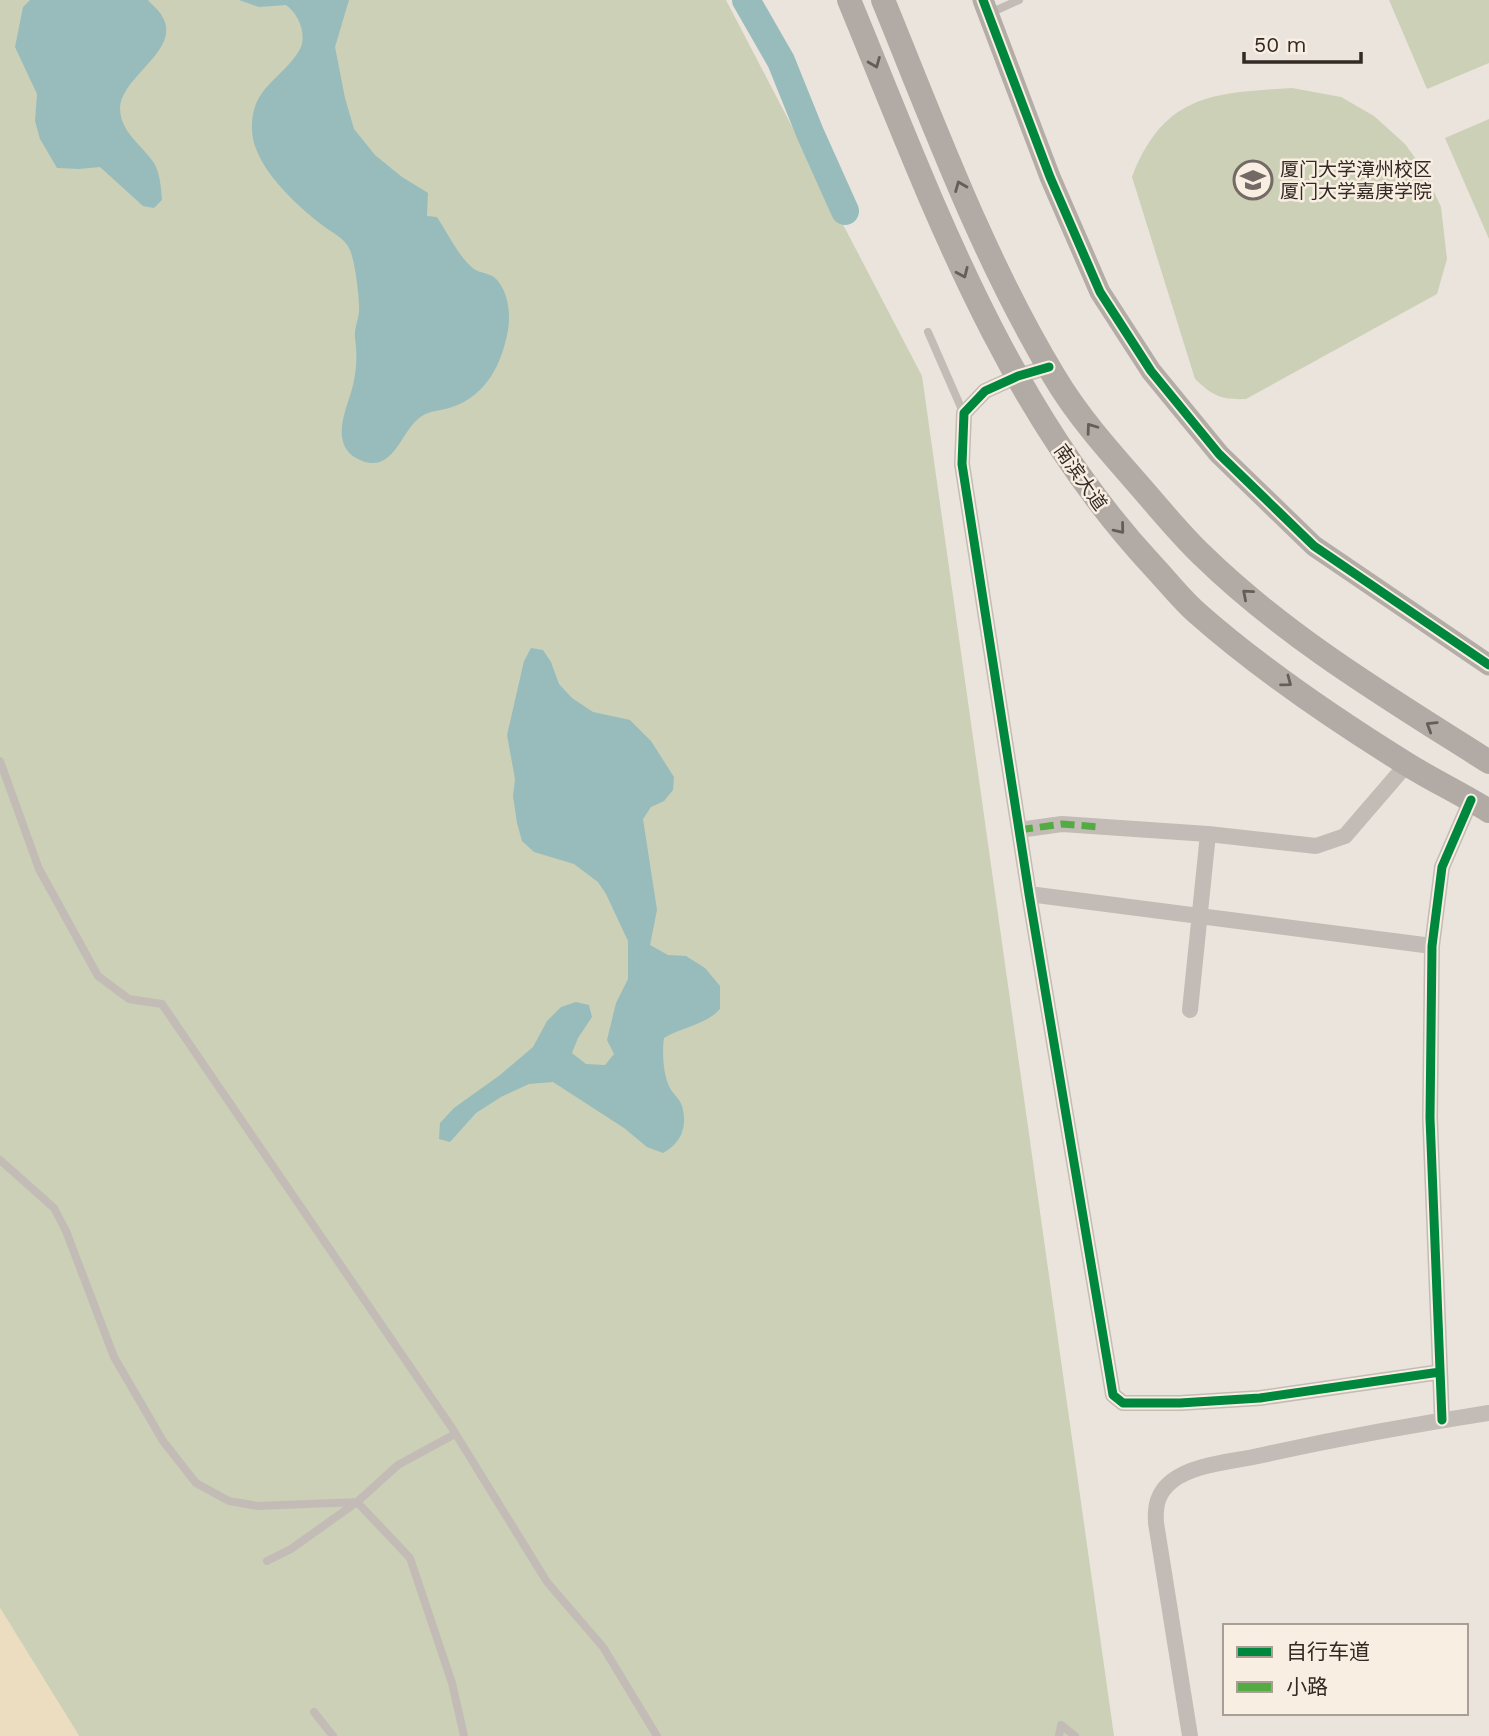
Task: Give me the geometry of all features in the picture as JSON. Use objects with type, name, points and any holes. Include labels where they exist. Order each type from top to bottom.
[{"type":"main road","name":"南滨大道","points":[[849,0],[979,308],[1067,460],[1121,531],[1196,612],[1303,694],[1406,764],[1480,805]]},
{"type":"main road","name":"南滨大道","points":[[883,0],[1007,294],[1049,367],[1104,446],[1202,555],[1270,614],[1350,675],[1489,762]]},
{"type":"street","points":[[985,7],[1050,177],[1100,292],[1151,371],[1219,454],[1314,546],[1489,665]]},
{"type":"street","points":[[1049,367],[1018,376],[985,391],[964,413],[962,464],[1019,830],[1113,1395],[1123,1402],[1180,1403],[1260,1398],[1440,1372]]},
{"type":"street","points":[[1019,830],[1062,824],[1208,834],[1316,846],[1346,836],[1406,764]]},
{"type":"street","points":[[1442,1420],[1430,1118],[1432,946],[1442,867],[1480,805]]},
{"type":"street","points":[[1190,1010],[1208,834]]},
{"type":"street","points":[[1030,894],[1432,946]]},
{"type":"street","points":[[1190,1736],[1156,1524],[1155,1507],[1161,1490],[1174,1479],[1202,1468],[1363,1433],[1489,1413]]},
{"type":"lane","points":[[985,7],[1019,0]]},
{"type":"lane","points":[[928,332],[964,413]]},
{"type":"lane","points":[[0,761],[39,869],[98,976],[130,999],[162,1004],[455,1434],[547,1582],[603,1647],[657,1736]]},
{"type":"lane","points":[[0,1160],[54,1208],[66,1231],[114,1357],[163,1441],[196,1483],[229,1501],[258,1506],[357,1502],[410,1558],[453,1683],[464,1736]]},
{"type":"lane","points":[[267,1561],[291,1549],[357,1502],[398,1465],[455,1434]]},
{"type":"lane","points":[[314,1712],[333,1736]]},
{"type":"lane","points":[[1059,1736],[1062,1725],[1075,1736]]},
{"type":"green space","points":[[0,0],[726,0],[922,376],[1114,1736],[79,1736],[0,1608]]},
{"type":"green space","points":[[1389,0],[1489,0],[1489,63],[1427,89]]},
{"type":"green space","points":[[1292,88],[1341,97],[1374,116],[1405,144],[1424,170],[1441,207],[1447,259],[1437,294],[1246,399],[1224,398],[1212,393],[1195,379],[1132,177],[1159,129],[1194,103],[1238,92]]},
{"type":"green space","points":[[1489,119],[1489,239],[1445,138]]},
{"type":"sand","points":[[0,1608],[79,1736],[0,1736]]},
{"type":"water","points":[[30,0],[148,0],[161,14],[166,28],[164,40],[158,52],[130,85],[120,109],[128,132],[158,171],[162,200],[154,208],[143,206],[100,167],[57,168],[40,139],[35,121],[37,94],[15,47],[23,7]]},
{"type":"water","points":[[239,0],[349,0],[335,47],[354,129],[375,155],[402,177],[428,193],[427,216],[437,217],[454,245],[474,269],[494,277],[503,288],[509,316],[508,330],[502,355],[483,387],[464,402],[422,416],[391,454],[375,463],[353,456],[342,439],[343,422],[356,370],[355,335],[359,312],[357,281],[350,250],[341,238],[312,217],[278,184],[254,144],[252,130],[256,104],[261,94],[299,51],[303,39],[301,26],[286,5],[259,7]]},
{"type":"water","points":[[531,648],[543,650],[551,662],[559,684],[572,698],[593,712],[630,720],[651,741],[674,777],[673,790],[664,801],[651,807],[643,819],[657,910],[650,945],[668,955],[686,956],[705,968],[720,986],[720,1009],[708,1019],[664,1038],[666,1077],[681,1103],[684,1121],[679,1139],[663,1153],[647,1147],[624,1128],[553,1082],[529,1084],[501,1097],[476,1113],[450,1142],[439,1139],[440,1123],[454,1108],[533,1047],[547,1021],[561,1007],[576,1002],[589,1005],[592,1017],[572,1053],[586,1064],[605,1065],[614,1054],[607,1040],[616,1003],[628,979],[628,941],[598,882],[574,864],[534,852],[522,841],[517,823],[513,796],[515,779],[507,735],[524,661]]},
{"type":"waterway","points":[[746,0],[781,61],[845,211]]},
{"type":"marked path","points":[[1019,830],[1062,824],[1100,827]]},
{"type":"cycle path","points":[[983,0],[1050,177],[1100,292],[1151,371],[1219,454],[1314,546],[1489,665]]},
{"type":"cycle path","points":[[1049,367],[1018,376],[985,391],[964,413],[962,464],[1029,894],[1113,1395],[1123,1403],[1260,1398],[1440,1372]]},
{"type":"cycle path","points":[[1442,1420],[1430,1118],[1432,946],[1442,867],[1471,800]]},
{"type":"place","name":"厦门大学漳州校区 厦门大学嘉庚学院","points":[[1253,180]]}]
